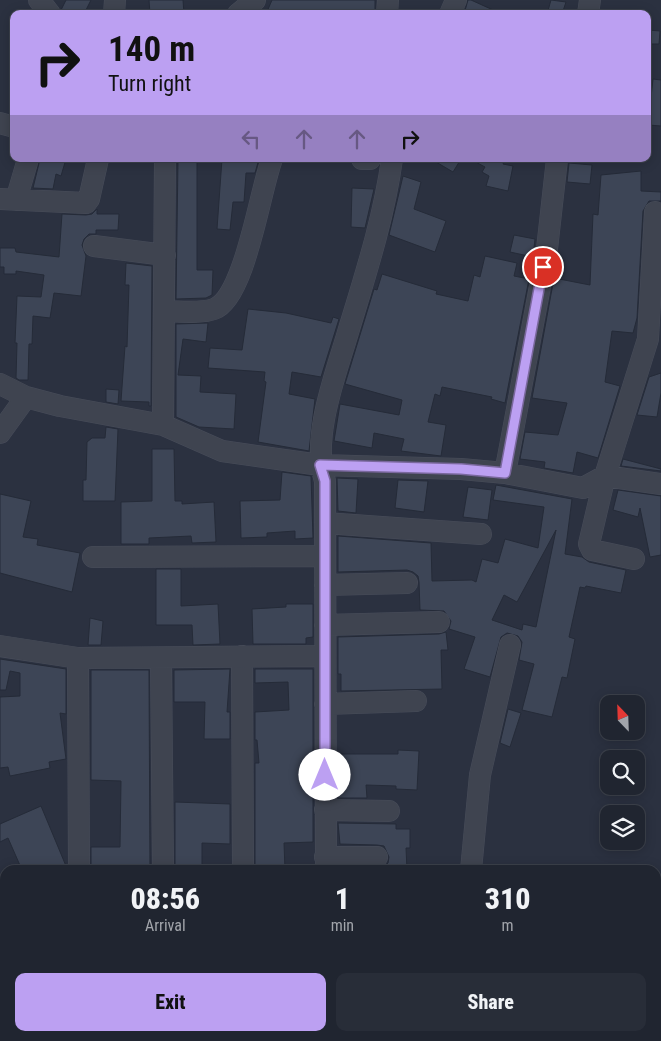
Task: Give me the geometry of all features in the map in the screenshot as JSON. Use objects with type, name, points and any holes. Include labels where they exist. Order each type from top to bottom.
[{"type":"street","points":[[39,0],[47,10]]},
{"type":"street","points":[[243,10],[255,0]]},
{"type":"street","points":[[26,162],[8,199],[86,203],[97,162]]},
{"type":"street","points":[[163,425],[165,162]]},
{"type":"street","points":[[164,311],[214,309],[225,299],[239,279],[271,162]]},
{"type":"street","points":[[377,857],[325,864],[325,481],[320,465],[327,404],[378,231],[391,162]]},
{"type":"street","points":[[505,473],[546,248],[557,162]]},
{"type":"street","points":[[634,559],[590,548],[605,476],[648,339],[656,289],[651,260],[656,212]]},
{"type":"street","points":[[94,246],[165,255]]},
{"type":"street","points":[[0,384],[26,397],[60,406],[163,425],[222,451],[320,465],[461,469],[505,473],[583,488],[605,476],[661,484]]},
{"type":"street","points":[[0,433],[26,397]]},
{"type":"street","points":[[325,523],[481,534]]},
{"type":"street","points":[[93,558],[325,556]]},
{"type":"street","points":[[325,585],[407,584]]},
{"type":"street","points":[[325,624],[439,622]]},
{"type":"street","points":[[471,865],[480,775],[510,645]]},
{"type":"street","points":[[0,646],[78,658],[325,656]]},
{"type":"street","points":[[242,656],[243,865]]},
{"type":"street","points":[[78,658],[79,865]]},
{"type":"street","points":[[160,658],[163,865]]},
{"type":"street","points":[[325,704],[416,701]]},
{"type":"street","points":[[325,810],[389,811]]},
{"type":"building","points":[[66,0],[91,0],[86,10],[61,10]]},
{"type":"building","points":[[149,0],[183,0],[184,10],[150,10]]},
{"type":"building","points":[[272,0],[375,0],[375,10],[268,10]]},
{"type":"building","points":[[468,0],[471,0],[493,10],[465,10]]},
{"type":"building","points":[[551,0],[566,2],[563,10],[548,10]]},
{"type":"building","points":[[651,30],[660,31],[659,44],[651,44]]},
{"type":"building","points":[[653,79],[661,80],[661,126],[651,125]]},
{"type":"building","points":[[39,162],[65,162],[61,176],[56,174],[53,189],[33,188]]},
{"type":"building","points":[[178,162],[197,162],[197,270],[213,270],[212,295],[206,298],[176,299]]},
{"type":"building","points":[[222,162],[258,162],[255,173],[246,173],[244,202],[233,202],[230,230],[217,229]]},
{"type":"building","points":[[436,162],[459,162],[453,172]]},
{"type":"building","points":[[476,162],[504,162],[503,164],[513,166],[508,191],[486,186],[489,176],[482,172],[485,167]]},
{"type":"building","points":[[569,163],[592,165],[590,184],[567,182]]},
{"type":"building","points":[[641,171],[641,191],[661,192],[661,201],[649,201],[643,211],[637,318],[633,333],[612,331],[605,382],[620,386],[598,458],[577,452],[573,473],[544,468],[545,462],[520,459],[525,432],[558,435],[567,403],[532,398],[554,278],[590,285],[593,214],[598,215],[601,175]]},
{"type":"building","points":[[403,176],[421,182],[414,209],[446,221],[435,252],[389,235]]},
{"type":"building","points":[[352,188],[374,189],[365,228],[351,227]]},
{"type":"building","points":[[97,209],[97,214],[119,214],[118,230],[96,230],[96,234],[89,234],[84,239],[82,245],[86,256],[81,296],[54,293],[50,318],[33,316],[32,344],[29,344],[28,380],[19,380],[16,378],[17,343],[15,343],[17,296],[41,297],[44,275],[16,271],[16,274],[4,274],[4,267],[0,267],[0,248],[15,248],[16,252],[59,257],[62,214],[86,215],[92,214]]},
{"type":"building","points":[[514,235],[535,239],[533,257],[510,252]]},
{"type":"building","points":[[485,256],[517,263],[514,276],[529,279],[505,403],[491,399],[492,397],[442,387],[440,396],[435,394],[428,422],[446,425],[441,456],[401,451],[404,439],[374,433],[372,448],[334,441],[340,404],[399,415],[402,400],[345,384],[374,289],[377,290],[382,274],[437,291],[436,294],[468,301],[474,275],[480,277]]},
{"type":"building","points":[[126,263],[152,266],[151,406],[149,406],[149,402],[121,401],[125,346],[127,347],[129,285],[125,285]]},
{"type":"building","points":[[248,309],[286,313],[331,323],[333,317],[339,319],[321,377],[292,372],[289,394],[315,399],[309,451],[258,442],[266,382],[264,381],[265,372],[208,368],[210,348],[242,350]]},
{"type":"building","points":[[208,323],[206,342],[183,339],[178,375],[201,376],[200,392],[236,394],[234,429],[199,427],[176,417],[176,324]]},
{"type":"building","points":[[661,373],[661,393],[657,417],[637,415],[649,377]]},
{"type":"building","points":[[106,389],[119,390],[118,404],[106,402]]},
{"type":"building","points":[[106,427],[118,429],[115,501],[83,501],[83,480],[86,480],[87,442],[92,438],[105,438]]},
{"type":"building","points":[[152,449],[174,449],[175,501],[182,501],[182,504],[214,502],[216,542],[192,543],[191,536],[149,538],[149,544],[121,544],[121,502],[152,501]]},
{"type":"building","points":[[623,459],[661,469],[661,471],[621,466]]},
{"type":"building","points":[[282,472],[311,476],[313,538],[295,539],[295,531],[267,533],[267,537],[241,538],[240,501],[280,500]]},
{"type":"building","points":[[337,478],[358,479],[356,513],[338,511]]},
{"type":"building","points":[[398,480],[428,481],[424,512],[395,508]]},
{"type":"building","points":[[496,485],[572,499],[565,554],[582,557],[589,562],[626,570],[621,593],[586,586],[585,588],[580,587],[569,637],[575,639],[567,678],[562,677],[552,717],[522,710],[534,664],[519,660],[522,642],[518,636],[507,633],[501,637],[490,677],[464,669],[475,637],[449,629],[451,621],[444,611],[420,610],[418,576],[413,572],[407,570],[338,572],[338,536],[431,543],[432,581],[472,580],[476,582],[482,559],[498,563],[505,539],[538,548],[544,507],[493,500]],"holes":[[[556,530],[536,627],[523,624],[522,630],[492,620],[504,595],[517,602]]]},
{"type":"building","points":[[468,487],[492,490],[488,520],[463,517]]},
{"type":"building","points":[[618,490],[661,496],[661,555],[650,557],[640,508],[638,517],[613,510]]},
{"type":"building","points":[[0,494],[31,501],[23,537],[38,539],[37,545],[80,553],[72,592],[0,573]]},
{"type":"building","points":[[156,569],[181,569],[181,606],[218,604],[220,644],[193,645],[192,625],[156,625]]},
{"type":"building","points":[[286,604],[313,604],[313,637],[306,638],[306,644],[253,644],[252,609],[286,607]]},
{"type":"building","points":[[90,618],[103,621],[101,645],[88,645]]},
{"type":"building","points":[[446,632],[448,650],[441,650],[442,689],[341,691],[341,674],[338,674],[338,637],[439,634]]},
{"type":"building","points":[[0,659],[66,669],[66,714],[60,713],[66,759],[49,762],[50,768],[10,776],[8,767],[0,768],[0,697],[20,696],[20,673],[10,671],[6,690],[0,690]]},
{"type":"building","points":[[230,669],[227,712],[230,712],[230,739],[204,739],[205,702],[174,702],[174,670]]},
{"type":"building","points":[[255,669],[313,669],[313,842],[284,843],[285,865],[255,865],[255,763],[259,763],[257,740],[255,740],[255,712],[289,710],[288,682],[255,683]]},
{"type":"building","points":[[91,670],[149,670],[150,865],[91,865],[91,847],[120,847],[121,781],[91,780]]},
{"type":"building","points":[[508,709],[521,713],[510,747],[500,743]]},
{"type":"building","points":[[398,750],[419,751],[417,790],[396,789],[396,786],[366,785],[367,798],[338,798],[338,768],[341,768],[341,754],[398,754]]},
{"type":"building","points":[[175,802],[230,804],[230,844],[202,843],[202,865],[175,865]]},
{"type":"building","points":[[41,806],[66,865],[20,865],[8,838],[0,842],[0,824]]},
{"type":"building","points":[[338,823],[396,824],[396,829],[410,829],[410,848],[406,848],[407,865],[386,865],[389,857],[384,846],[340,844]]},
{"type":"route","points":[[325,775],[325,481],[320,465],[461,469],[505,473],[543,267]]}]
